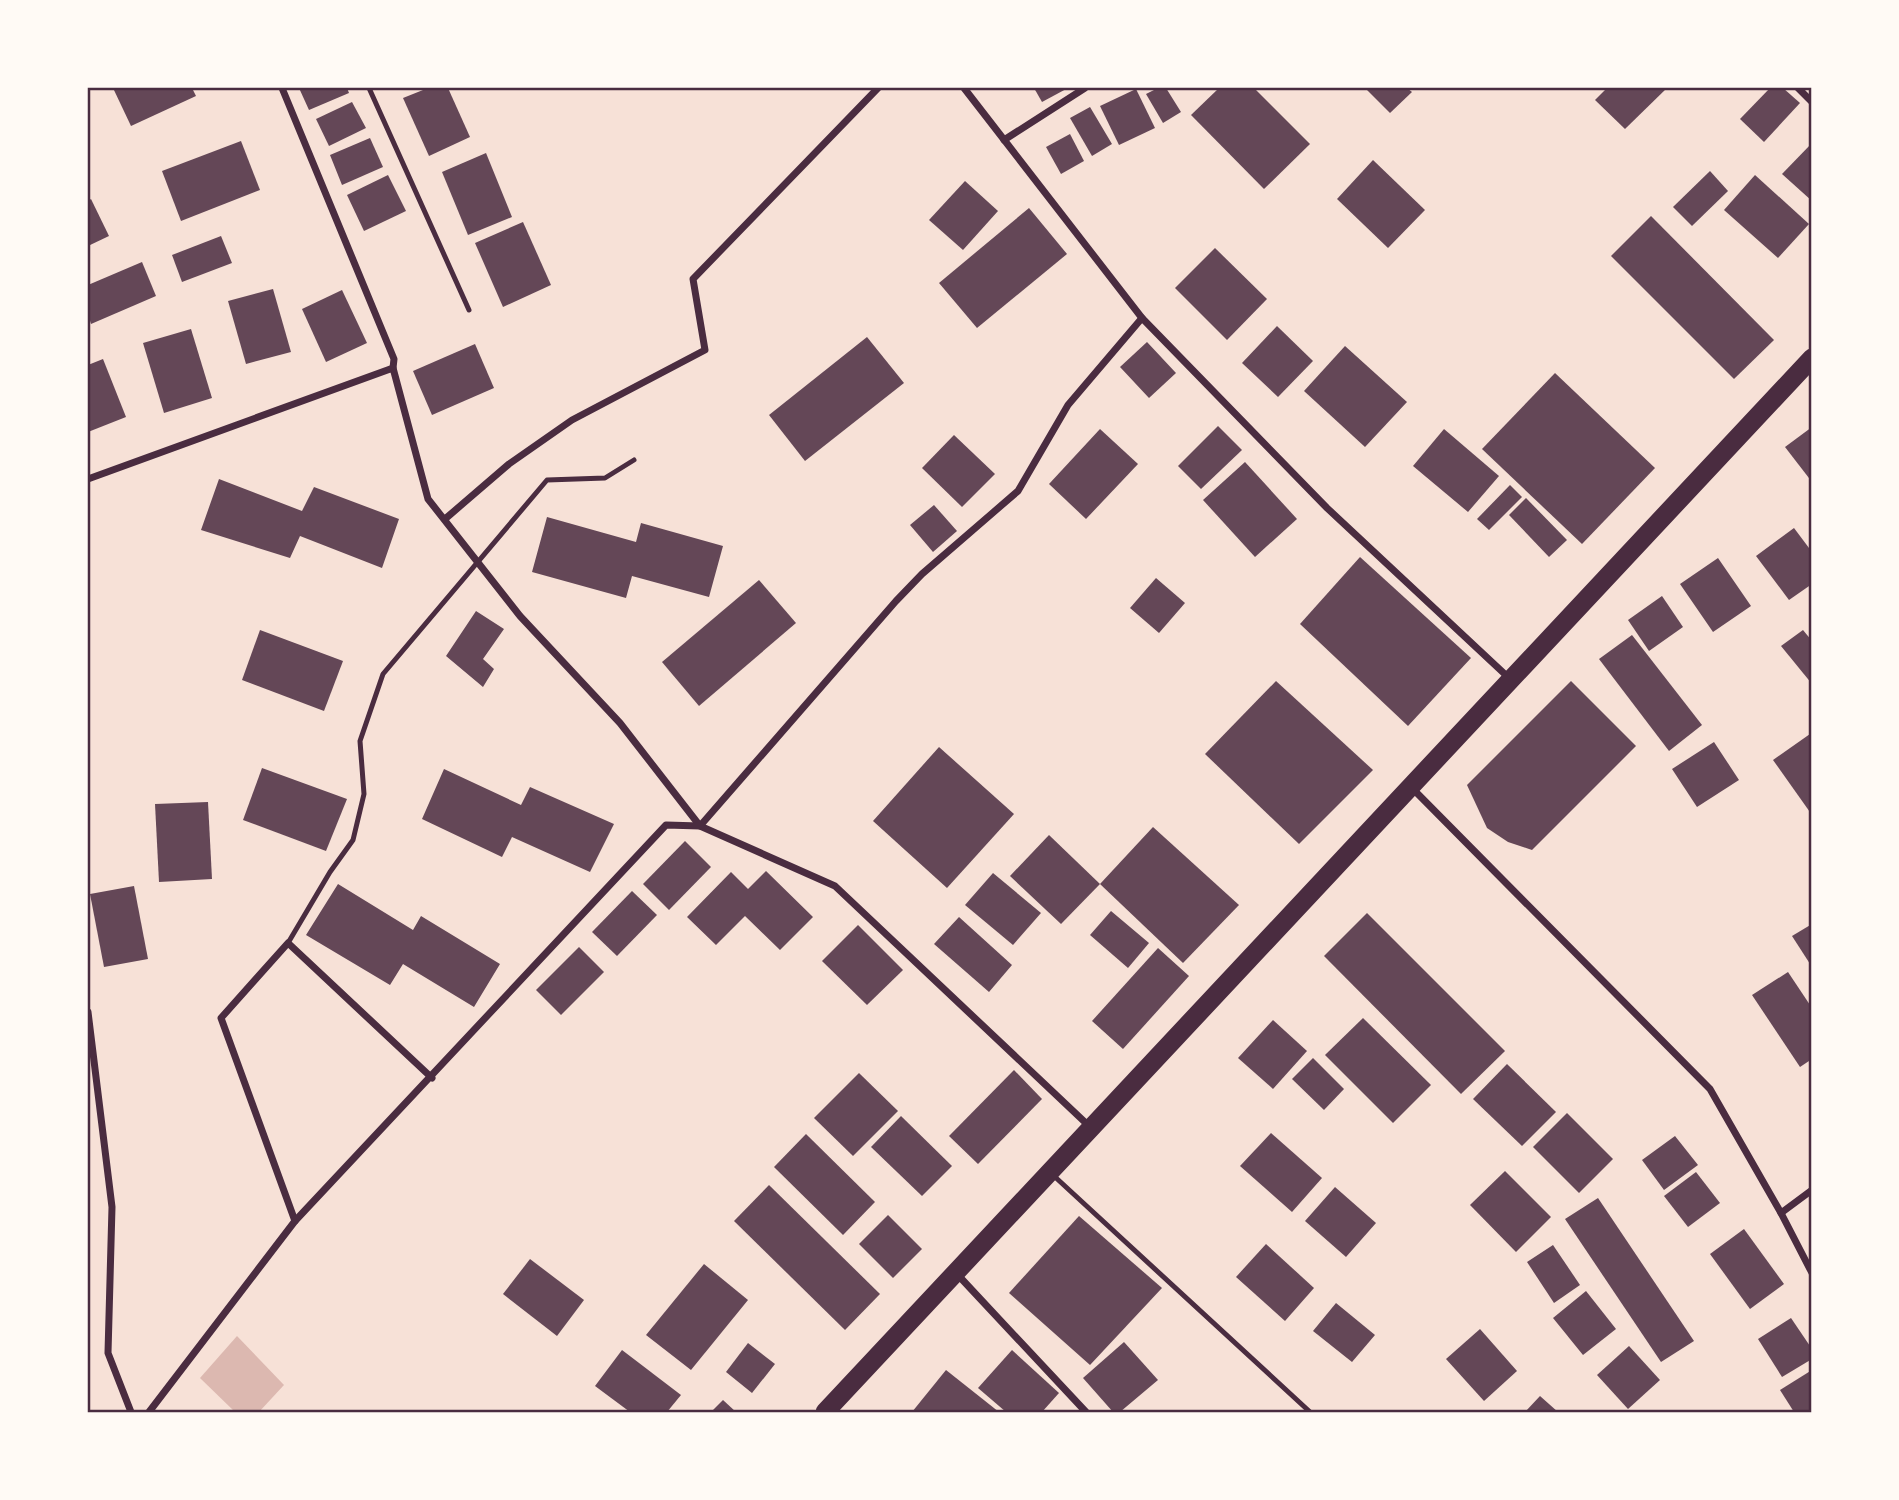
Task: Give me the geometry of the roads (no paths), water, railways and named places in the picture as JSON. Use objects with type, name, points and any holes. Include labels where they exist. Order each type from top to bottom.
[{"type":"highway","points":[[825,1412],[1811,358]]},
{"type":"street","points":[[282,88],[394,359],[393,368],[428,499],[520,616],[620,723],[700,826]]},
{"type":"street","points":[[445,519],[509,464],[572,420],[705,350],[694,279],[878,88]]},
{"type":"street","points":[[964,88],[1142,318],[1327,508],[1509,678]]},
{"type":"street","points":[[1004,140],[1086,88]]},
{"type":"street","points":[[1798,88],[1811,102]]},
{"type":"street","points":[[700,826],[896,601],[922,574],[1018,491],[1068,405],[1142,318]]},
{"type":"street","points":[[88,479],[393,368]]},
{"type":"street","points":[[1411,787],[1710,1088],[1781,1213],[1811,1273]]},
{"type":"street","points":[[149,1412],[295,1221],[432,1078],[666,825],[700,826],[835,886],[1090,1127]]},
{"type":"street","points":[[295,1221],[221,1018],[288,943],[432,1078]]},
{"type":"street","points":[[88,1012],[112,1207],[108,1353],[131,1412]]},
{"type":"street","points":[[1781,1213],[1811,1190]]},
{"type":"street","points":[[956,1273],[1086,1412]]},
{"type":"lane","points":[[369,88],[469,310]]},
{"type":"lane","points":[[288,943],[330,872],[353,840],[364,794],[360,741],[383,674],[547,480],[605,478],[634,460]]},
{"type":"lane","points":[[1049,1171],[1310,1412]]}]
